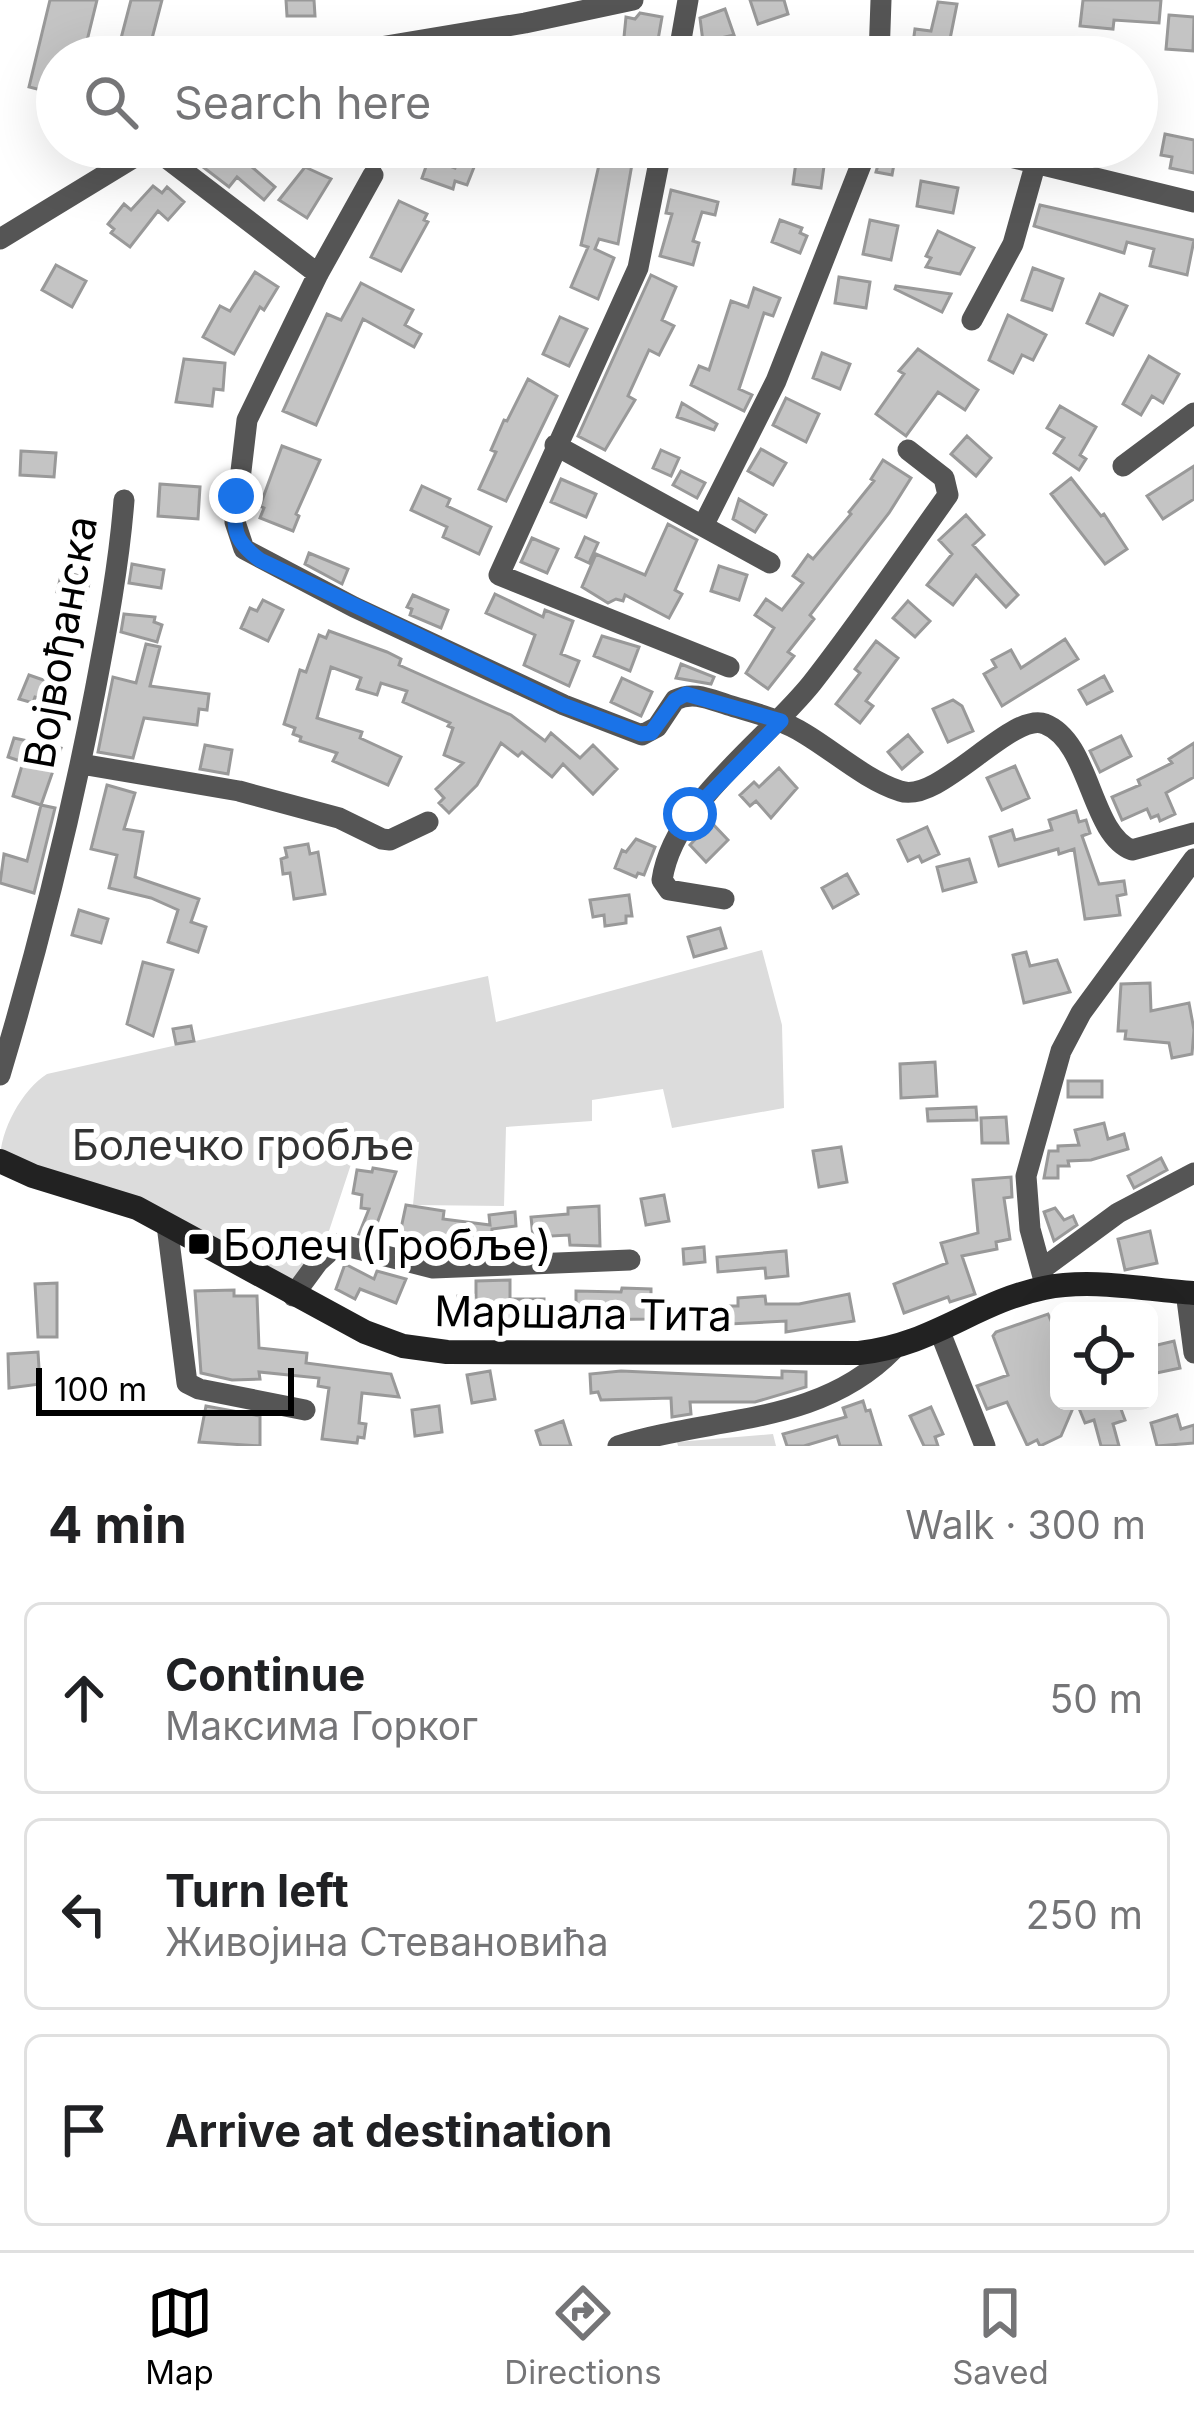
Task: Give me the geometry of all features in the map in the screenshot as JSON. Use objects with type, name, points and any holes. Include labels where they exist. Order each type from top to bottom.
[{"type":"street","points":[[447,36],[633,0]]},
{"type":"street","points":[[681,36],[688,0]]},
{"type":"street","points":[[880,36],[881,0]]},
{"type":"street","points":[[0,239],[117,168]]},
{"type":"street","points":[[179,168],[318,274]]},
{"type":"street","points":[[658,168],[638,268],[499,574],[729,668]]},
{"type":"street","points":[[704,524],[776,381],[860,168]]},
{"type":"street","points":[[972,320],[1013,244],[1034,168]]},
{"type":"street","points":[[1063,168],[1194,202]]},
{"type":"street","points":[[373,175],[318,274],[247,420],[235,522],[244,549],[354,607],[563,705],[641,734],[651,733],[675,700],[686,694],[781,721],[887,786],[911,794],[1039,722],[1048,724],[1076,758],[1124,847],[1132,850],[1194,833]]},
{"type":"street","points":[[1123,466],[1194,412]]},
{"type":"street","points":[[555,445],[770,563]]},
{"type":"street","points":[[724,898],[669,890],[662,880],[664,868],[690,814],[781,721],[948,495],[944,478],[908,450]]},
{"type":"street","name":"Војвођанска","points":[[0,1075],[38,949],[81,764],[113,594],[124,500]]},
{"type":"street","points":[[81,764],[239,791],[339,818],[390,840],[428,822]]},
{"type":"street","points":[[1194,859],[1081,1013],[1061,1051],[1026,1176],[1027,1209],[1044,1278],[1118,1213],[1194,1173]]},
{"type":"street","name":"Маршала Тита","points":[[0,1161],[137,1208],[293,1296],[387,1341],[447,1352],[778,1355],[893,1349],[940,1332],[1044,1278],[1190,1293]]},
{"type":"street","points":[[167,1225],[187,1383],[304,1410]]},
{"type":"street","points":[[293,1296],[338,1244],[433,1268],[630,1260]]},
{"type":"street","points":[[1190,1293],[1194,1353]]},
{"type":"street","points":[[940,1332],[986,1446]]},
{"type":"street","points":[[618,1446],[795,1408],[857,1379],[893,1349]]},
{"type":"green space","name":"Болечко гробље","points":[[762,950],[782,1025],[784,1108],[672,1128],[663,1089],[592,1100],[592,1121],[506,1127],[504,1206],[413,1205],[419,1142],[359,1140],[327,1237],[287,1292],[137,1208],[0,1161],[14,1112],[47,1074],[488,976],[496,1022]]},
{"type":"green space","points":[[773,1434],[776,1446],[678,1446],[677,1442]]},
{"type":"building","points":[[50,0],[97,0],[88,36],[41,36]]},
{"type":"building","points":[[131,0],[162,0],[153,36],[122,36]]},
{"type":"building","points":[[286,0],[314,0],[315,16],[287,16]]},
{"type":"building","points":[[750,0],[784,0],[788,14],[758,24]]},
{"type":"building","points":[[1083,0],[1161,0],[1159,23],[1114,20],[1113,29],[1080,26]]},
{"type":"building","points":[[938,2],[957,4],[951,36],[914,36],[915,29],[931,31]]},
{"type":"building","points":[[725,9],[734,35],[702,36],[700,18]]},
{"type":"building","points":[[640,13],[662,17],[659,36],[624,36],[626,17],[635,19]]},
{"type":"building","points":[[1169,15],[1194,17],[1193,51],[1166,49]]},
{"type":"building","points":[[36,58],[36,89],[29,87]]},
{"type":"building","points":[[1165,134],[1194,140],[1194,173],[1170,168],[1172,157],[1161,155]]},
{"type":"building","points":[[204,168],[253,168],[275,187],[264,200],[237,177],[229,187]]},
{"type":"building","points":[[304,168],[331,179],[307,218],[279,200]]},
{"type":"building","points":[[426,168],[474,168],[467,185],[455,181],[453,189],[422,178]]},
{"type":"building","points":[[598,168],[631,168],[618,244],[599,239],[595,249],[614,258],[598,299],[571,287],[588,247],[581,245]]},
{"type":"building","points":[[795,168],[824,168],[821,188],[793,184]]},
{"type":"building","points":[[877,168],[893,168],[892,175],[876,172]]},
{"type":"building","points":[[921,181],[958,188],[953,213],[917,206]]},
{"type":"building","points":[[153,186],[162,193],[167,187],[184,202],[168,220],[158,211],[130,247],[111,233],[114,229],[108,224],[124,204],[131,210]]},
{"type":"building","points":[[671,190],[718,202],[715,215],[702,212],[693,241],[699,243],[693,265],[660,256],[672,214],[666,213]]},
{"type":"building","points":[[399,201],[427,214],[424,220],[428,222],[401,271],[371,257]]},
{"type":"building","points":[[1040,205],[1194,240],[1187,275],[1150,266],[1154,249],[1127,242],[1124,253],[1034,226]]},
{"type":"building","points":[[780,220],[802,228],[800,233],[807,236],[800,253],[772,242]]},
{"type":"building","points":[[870,220],[898,226],[891,260],[863,254]]},
{"type":"building","points":[[938,231],[974,248],[960,274],[926,267]]},
{"type":"building","points":[[56,265],[86,281],[72,307],[42,290]]},
{"type":"building","points":[[1033,268],[1063,279],[1052,310],[1022,300]]},
{"type":"building","points":[[255,272],[278,287],[264,310],[260,307],[234,354],[203,337],[220,306],[230,311]]},
{"type":"building","points":[[651,275],[676,287],[662,320],[674,326],[659,355],[649,350],[628,396],[635,400],[605,450],[578,436]]},
{"type":"building","points":[[839,277],[870,282],[866,308],[835,303]]},
{"type":"building","points":[[361,283],[413,310],[405,325],[421,334],[414,347],[363,319],[316,425],[283,411],[327,314],[341,320]]},
{"type":"building","points":[[896,286],[951,294],[942,312]]},
{"type":"building","points":[[754,288],[780,298],[773,316],[764,313],[739,389],[752,395],[744,411],[691,385],[699,366],[709,370],[731,301],[748,307]]},
{"type":"building","points":[[1100,294],[1127,306],[1113,335],[1087,323]]},
{"type":"building","points":[[1008,315],[1046,335],[1033,360],[1022,355],[1013,373],[989,360]]},
{"type":"building","points":[[560,317],[587,329],[569,366],[543,354]]},
{"type":"building","points":[[918,349],[978,390],[965,410],[938,392],[906,436],[876,414],[904,374],[899,371]]},
{"type":"building","points":[[822,353],[850,364],[840,389],[813,378]]},
{"type":"building","points":[[1149,356],[1179,374],[1163,403],[1152,396],[1141,415],[1123,404]]},
{"type":"building","points":[[184,359],[225,363],[223,390],[214,389],[212,406],[176,402]]},
{"type":"building","points":[[528,379],[557,396],[506,501],[479,489],[504,420]]},
{"type":"building","points":[[786,398],[819,414],[806,442],[773,425]]},
{"type":"building","points":[[682,403],[717,424],[714,430],[677,417]]},
{"type":"building","points":[[1060,406],[1096,427],[1080,455],[1086,459],[1079,470],[1054,453],[1064,438],[1047,428]]},
{"type":"building","points":[[967,436],[991,458],[976,476],[951,454]]},
{"type":"building","points":[[282,446],[320,460],[293,531],[260,518]]},
{"type":"building","points":[[761,449],[786,463],[773,485],[748,471]]},
{"type":"building","points":[[661,450],[679,458],[671,476],[653,468]]},
{"type":"building","points":[[21,451],[56,453],[54,477],[20,475]]},
{"type":"building","points":[[883,460],[911,478],[810,615],[814,619],[788,652],[794,656],[768,689],[746,673],[774,628],[755,615],[766,599],[782,610],[803,583],[793,576],[851,514]]},
{"type":"building","points":[[1194,466],[1194,499],[1163,519],[1147,496]]},
{"type":"building","points":[[681,471],[705,483],[697,498],[673,485]]},
{"type":"building","points":[[1071,478],[1104,514],[1127,549],[1105,564],[1051,494]]},
{"type":"building","points":[[561,479],[596,494],[586,517],[551,502]]},
{"type":"building","points":[[160,484],[200,487],[198,519],[158,516]]},
{"type":"building","points":[[422,486],[450,499],[447,506],[491,527],[479,554],[443,537],[447,527],[411,510]]},
{"type":"building","points":[[739,499],[766,515],[755,532],[733,519]]},
{"type":"building","points":[[966,515],[984,535],[973,545],[1018,595],[1006,607],[976,575],[953,605],[927,585],[952,554],[939,540]]},
{"type":"building","points":[[668,524],[697,540],[675,590],[682,594],[669,618],[625,595],[623,601],[608,603],[582,587],[596,554],[645,575]]},
{"type":"building","points":[[585,537],[598,543],[589,563],[576,557]]},
{"type":"building","points":[[532,538],[558,549],[547,573],[521,562]]},
{"type":"building","points":[[309,553],[348,569],[342,584],[305,564]]},
{"type":"building","points":[[132,564],[164,570],[161,588],[129,583]]},
{"type":"building","points":[[719,566],[747,575],[739,600],[711,591]]},
{"type":"building","points":[[62,571],[90,579],[85,600],[57,592]]},
{"type":"building","points":[[495,594],[543,617],[545,610],[573,621],[561,654],[579,661],[569,686],[524,665],[535,635],[486,613]]},
{"type":"building","points":[[413,595],[448,610],[441,628],[410,615],[412,609],[407,607]]},
{"type":"building","points":[[263,600],[283,610],[268,641],[241,628],[250,608],[257,611]]},
{"type":"building","points":[[908,601],[930,621],[915,637],[893,618]]},
{"type":"building","points":[[124,614],[155,617],[154,622],[162,625],[157,642],[121,632]]},
{"type":"building","points":[[329,631],[387,652],[401,659],[399,665],[511,715],[545,741],[551,733],[580,758],[593,745],[617,769],[593,794],[563,764],[552,777],[522,752],[518,756],[501,743],[477,785],[449,813],[439,803],[444,798],[436,789],[463,763],[444,755],[453,728],[450,723],[403,702],[407,691],[381,683],[377,695],[357,689],[361,678],[331,667],[317,718],[362,732],[360,738],[401,757],[388,785],[333,761],[337,753],[300,741],[293,734],[295,728],[284,724],[300,670],[306,672],[319,635],[326,638]]},
{"type":"building","points":[[602,636],[639,647],[630,671],[594,656]]},
{"type":"building","points":[[1065,639],[1078,659],[1002,706],[984,674],[996,667],[992,660],[1011,650],[1021,668]]},
{"type":"building","points":[[876,641],[898,658],[866,701],[873,706],[860,723],[836,704],[860,673],[855,669]]},
{"type":"building","points":[[146,644],[160,647],[150,686],[209,694],[207,710],[199,709],[197,725],[144,718],[133,758],[98,752],[113,677],[136,683]]},
{"type":"building","points":[[681,664],[714,677],[711,684],[676,678]]},
{"type":"building","points":[[29,675],[52,683],[46,700],[19,699]]},
{"type":"building","points":[[1104,676],[1112,691],[1087,704],[1079,690]]},
{"type":"building","points":[[622,678],[652,692],[641,716],[611,702]]},
{"type":"building","points":[[953,700],[962,706],[973,731],[948,742],[933,709]]},
{"type":"building","points":[[908,735],[922,752],[902,769],[888,752]]},
{"type":"building","points":[[1121,736],[1131,756],[1100,772],[1090,751]]},
{"type":"building","points":[[14,738],[61,748],[41,805],[13,796],[23,762],[8,757]]},
{"type":"building","points":[[1194,743],[1194,777],[1166,793],[1175,814],[1160,821],[1158,815],[1151,818],[1147,809],[1122,820],[1112,797],[1140,785],[1138,780],[1172,763],[1169,759]]},
{"type":"building","points":[[205,745],[232,750],[228,774],[200,769]]},
{"type":"building","points":[[1015,766],[1029,798],[1002,810],[987,778]]},
{"type":"building","points":[[779,768],[797,788],[771,818],[756,801],[750,806],[740,795],[754,782],[759,787]]},
{"type":"building","points":[[107,785],[135,793],[124,829],[143,832],[135,877],[199,899],[191,922],[206,927],[198,952],[168,942],[178,910],[109,888],[117,855],[91,849]]},
{"type":"building","points":[[41,805],[55,808],[34,893],[0,883],[4,854],[27,861]]},
{"type":"building","points":[[1076,811],[1079,822],[1086,820],[1090,833],[1082,836],[1099,884],[1124,881],[1126,894],[1117,896],[1120,915],[1085,919],[1074,849],[999,866],[990,837],[1012,830],[1015,840],[1052,830],[1049,820]]},
{"type":"building","points":[[711,822],[728,840],[706,862],[690,845]]},
{"type":"building","points":[[927,827],[939,854],[922,862],[919,856],[908,861],[898,840]]},
{"type":"building","points":[[636,839],[655,847],[644,875],[636,877],[615,868],[622,850],[626,852]]},
{"type":"building","points":[[308,844],[310,854],[318,852],[325,894],[294,899],[290,873],[283,874],[281,859],[287,857],[285,848]]},
{"type":"building","points":[[969,859],[976,882],[943,891],[937,867]]},
{"type":"building","points":[[847,874],[858,894],[833,908],[822,888]]},
{"type":"building","points":[[629,895],[632,916],[626,916],[626,923],[605,926],[604,915],[593,917],[590,900]]},
{"type":"building","points":[[79,910],[108,919],[101,943],[72,935]]},
{"type":"building","points":[[720,928],[726,948],[694,957],[688,937]]},
{"type":"building","points":[[1026,952],[1030,966],[1057,960],[1070,992],[1024,1003],[1013,955]]},
{"type":"building","points":[[143,962],[173,970],[153,1036],[127,1024]]},
{"type":"building","points":[[1150,983],[1151,1011],[1189,1003],[1192,1054],[1172,1058],[1169,1043],[1125,1039],[1126,1031],[1118,1031],[1121,984]]},
{"type":"building","points":[[191,1026],[194,1041],[176,1044],[173,1029]]},
{"type":"building","points":[[935,1062],[937,1096],[901,1098],[900,1064]]},
{"type":"building","points":[[1068,1081],[1102,1081],[1102,1097],[1068,1097]]},
{"type":"building","points":[[976,1107],[977,1120],[928,1121],[927,1109]]},
{"type":"building","points":[[1006,1117],[1008,1143],[982,1143],[981,1118]]},
{"type":"building","points":[[1104,1123],[1108,1139],[1124,1134],[1128,1149],[1068,1161],[1069,1166],[1058,1166],[1058,1178],[1044,1178],[1049,1151],[1079,1145],[1075,1130]]},
{"type":"building","points":[[841,1147],[847,1182],[819,1187],[813,1151]]},
{"type":"building","points":[[1161,1158],[1167,1170],[1134,1188],[1128,1176]]},
{"type":"building","points":[[373,1168],[396,1172],[372,1237],[359,1234],[369,1209],[361,1208],[362,1195],[353,1193],[357,1170],[372,1172]]},
{"type":"building","points":[[1011,1177],[1012,1197],[1004,1198],[1010,1239],[996,1242],[997,1249],[962,1256],[975,1294],[950,1302],[948,1297],[904,1313],[894,1284],[947,1263],[941,1243],[978,1233],[973,1180]]},
{"type":"building","points":[[664,1195],[669,1221],[646,1225],[641,1199]]},
{"type":"building","points":[[406,1205],[444,1211],[443,1219],[490,1225],[489,1215],[515,1212],[516,1226],[492,1229],[491,1251],[399,1238]]},
{"type":"building","points":[[599,1206],[600,1246],[570,1245],[569,1235],[533,1237],[531,1217]]},
{"type":"building","points":[[1055,1208],[1064,1220],[1073,1216],[1077,1225],[1054,1241],[1044,1212]]},
{"type":"building","points":[[1150,1231],[1157,1263],[1125,1270],[1118,1239]]},
{"type":"building","points":[[704,1247],[705,1262],[684,1264],[683,1249]]},
{"type":"building","points":[[786,1251],[788,1276],[766,1278],[765,1268],[718,1272],[717,1257]]},
{"type":"building","points":[[345,1264],[374,1279],[377,1271],[406,1279],[396,1303],[360,1289],[355,1299],[336,1289]]},
{"type":"building","points":[[510,1280],[510,1299],[544,1299],[544,1325],[457,1323],[458,1296],[476,1297],[476,1281]]},
{"type":"building","points":[[57,1283],[57,1337],[38,1337],[35,1284]]},
{"type":"building","points":[[622,1288],[651,1289],[651,1319],[580,1320],[576,1291],[621,1292]]},
{"type":"building","points":[[234,1290],[234,1296],[257,1296],[259,1348],[307,1353],[306,1363],[391,1374],[399,1397],[362,1393],[359,1423],[366,1424],[364,1438],[358,1437],[357,1443],[322,1439],[329,1388],[318,1386],[319,1378],[259,1372],[260,1379],[232,1380],[201,1373],[195,1291]]},
{"type":"building","points":[[849,1294],[854,1321],[786,1332],[786,1321],[730,1324],[729,1306],[738,1306],[738,1298],[765,1296],[766,1304],[799,1304]]},
{"type":"building","points":[[1048,1314],[1050,1410],[1072,1410],[1061,1436],[1040,1446],[1037,1440],[1027,1445],[1007,1402],[987,1409],[977,1386],[1008,1375],[993,1336]]},
{"type":"building","points":[[1174,1341],[1180,1368],[1158,1373],[1158,1345]]},
{"type":"building","points":[[38,1352],[40,1384],[9,1388],[8,1354]]},
{"type":"building","points":[[490,1371],[495,1399],[472,1403],[467,1375]]},
{"type":"building","points":[[621,1371],[782,1378],[782,1371],[806,1372],[806,1387],[755,1402],[690,1402],[691,1414],[672,1417],[671,1398],[601,1400],[598,1392],[591,1393],[590,1374]]},
{"type":"building","points":[[863,1401],[881,1446],[840,1446],[837,1436],[787,1446],[783,1434],[846,1417],[843,1408]]},
{"type":"building","points":[[206,1406],[260,1416],[260,1446],[199,1442]]},
{"type":"building","points":[[439,1406],[442,1432],[415,1436],[412,1410]]},
{"type":"building","points":[[931,1407],[943,1434],[935,1437],[938,1446],[924,1446],[910,1416]]},
{"type":"building","points":[[1080,1410],[1121,1410],[1125,1420],[1113,1424],[1119,1446],[1101,1446],[1094,1420],[1085,1423]]},
{"type":"building","points":[[1177,1415],[1181,1429],[1194,1425],[1194,1443],[1157,1446],[1151,1423]]},
{"type":"building","points":[[563,1421],[571,1446],[541,1446],[536,1431]]},
{"type":"place","name":"Болеч (Гробље)","points":[[199,1244]]},
{"type":"route","points":[[236,496],[236,535],[244,549],[260,560],[563,705],[646,735],[657,728],[675,700],[686,694],[781,721],[690,814]]}]
